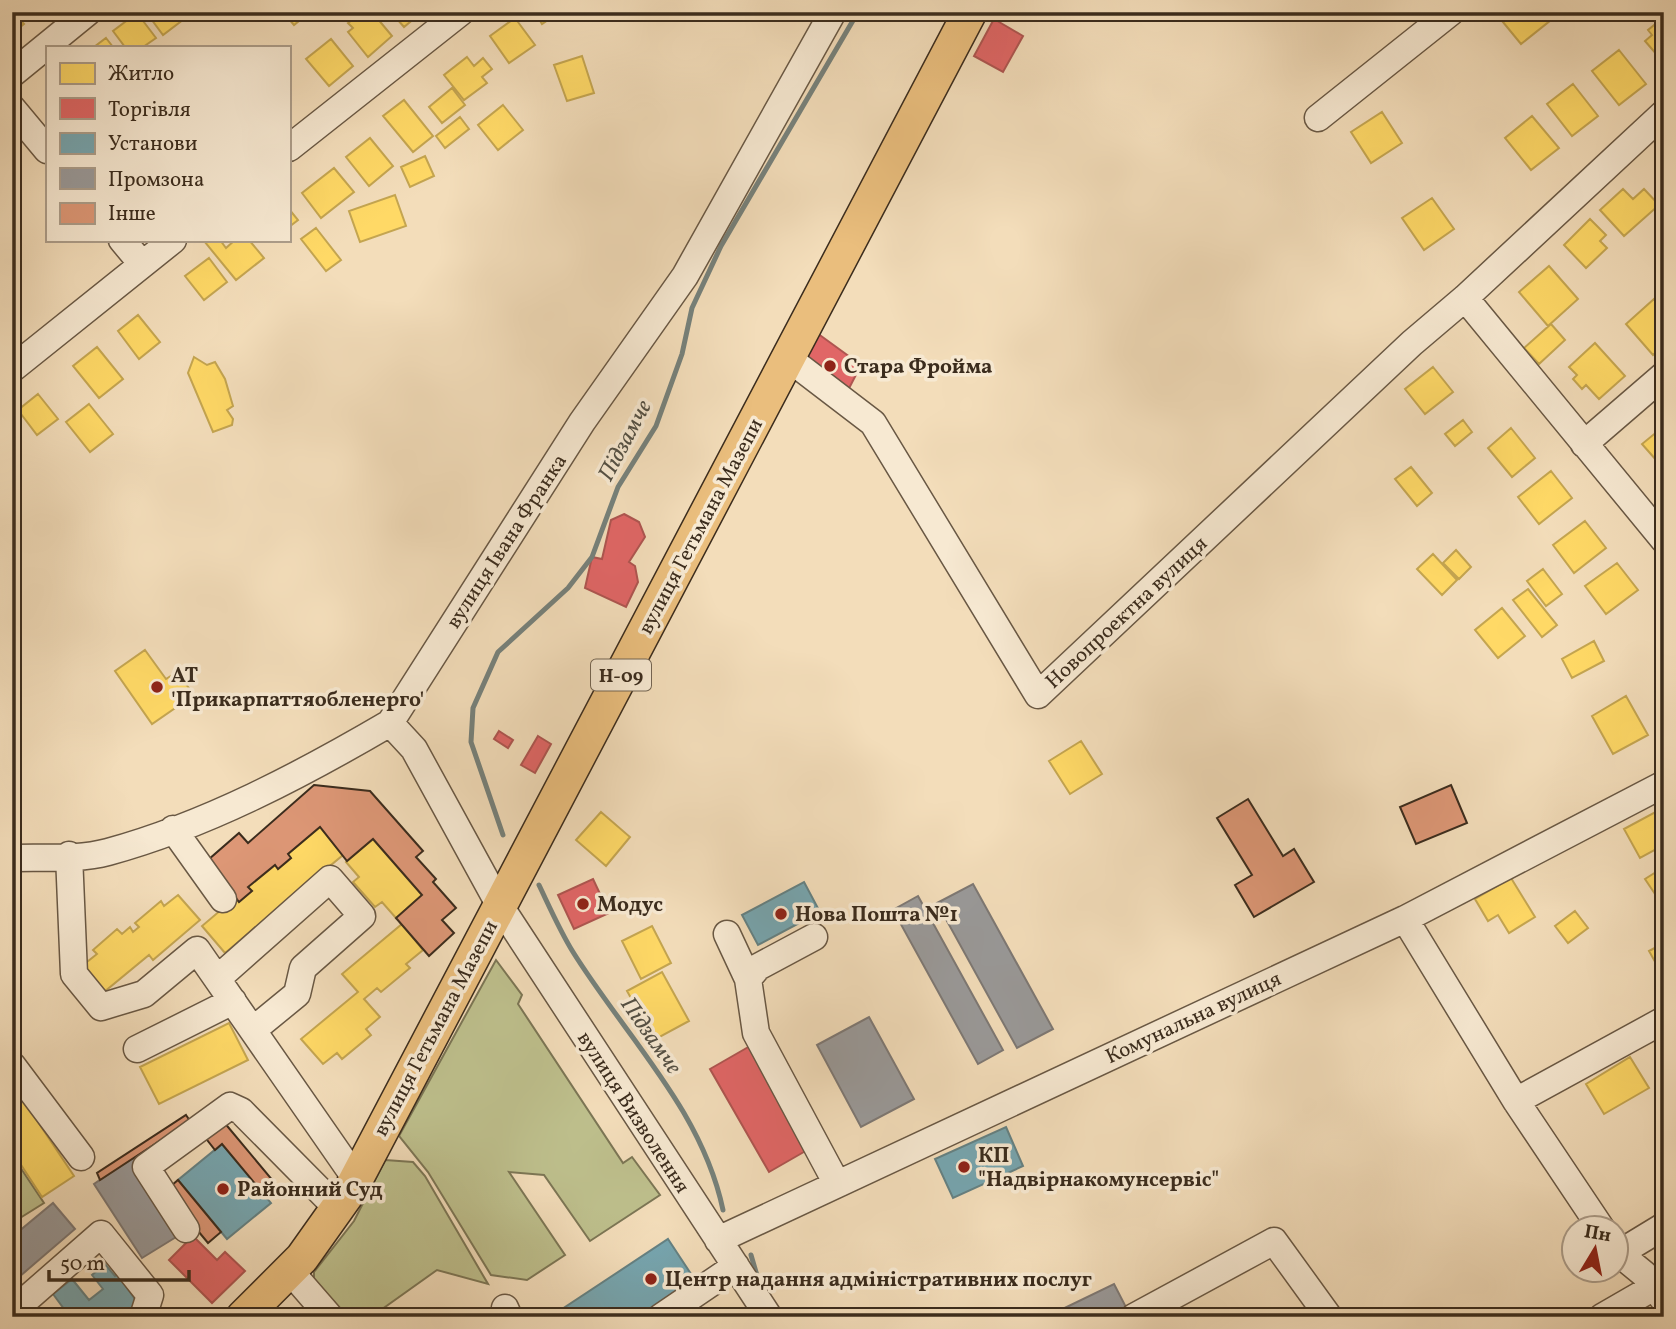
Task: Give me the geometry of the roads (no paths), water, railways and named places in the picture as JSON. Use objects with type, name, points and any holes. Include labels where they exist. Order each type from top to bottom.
[{"type":"main road","name":"вулиця Гетьмана Мазепи","points":[[243,1317],[290,1271],[339,1210],[970,12]]},
{"type":"street","points":[[46,46],[88,12]]},
{"type":"street","points":[[290,147],[461,12]]},
{"type":"street","name":"вулиця Івана Франка","points":[[12,858],[106,853],[213,814],[346,749],[390,723],[582,422],[685,276],[833,12]]},
{"type":"street","points":[[1318,118],[1451,12]]},
{"type":"street","points":[[12,74],[46,46]]},
{"type":"street","points":[[12,108],[46,149]]},
{"type":"street","name":"Новопроектна вулиця","points":[[788,358],[873,423],[1038,695],[1402,352],[1465,298],[1664,113]]},
{"type":"street","points":[[124,242],[142,264]]},
{"type":"street","points":[[12,369],[170,242]]},
{"type":"street","points":[[1465,298],[1664,540]]},
{"type":"street","points":[[1584,444],[1664,375]]},
{"type":"street","name":"вулиця Визволення","points":[[390,723],[414,749],[499,906],[769,1317]]},
{"type":"street","name":"Комунальна вулиця","points":[[718,1240],[1405,919],[1664,784]]},
{"type":"street","points":[[173,829],[223,899]]},
{"type":"street","points":[[69,855],[74,974],[101,1007],[144,994],[197,950],[356,1179]]},
{"type":"street","points":[[218,979],[330,880],[362,916],[303,968],[297,994],[253,1030]]},
{"type":"street","points":[[1405,919],[1516,1101],[1592,1214]]},
{"type":"street","points":[[727,934],[748,979],[757,1033],[837,1184]]},
{"type":"street","points":[[748,979],[758,967],[814,937]]},
{"type":"street","points":[[137,1049],[233,1001]]},
{"type":"street","points":[[1516,1101],[1664,1020]]},
{"type":"street","points":[[12,1065],[81,1157]]},
{"type":"street","points":[[186,1229],[146,1167],[230,1106],[241,1111],[339,1210]]},
{"type":"street","points":[[1630,1245],[1664,1226]]},
{"type":"street","points":[[18,1317],[13,1311],[102,1234],[150,1296],[143,1317]]},
{"type":"street","points":[[1134,1317],[1274,1241],[1329,1317]]},
{"type":"street","points":[[1602,1317],[1659,1294],[1644,1274],[1630,1263]]},
{"type":"street","points":[[660,1317],[736,1266]]},
{"type":"street","points":[[290,1271],[330,1317]]},
{"type":"waterway","name":"Підзамче","points":[[503,835],[471,742],[473,708],[498,652],[568,588],[592,557],[618,487],[656,426],[682,354],[692,308],[721,246],[858,12]]},
{"type":"waterway","name":"Підзамче","points":[[539,885],[573,952],[680,1107],[713,1174],[723,1210]]},
{"type":"waterway","name":"Підзамче","points":[[751,1255],[758,1279]]},
{"type":"place","name":"Стара Фройма","points":[[830,366]]},
{"type":"place","name":"АТ 'Прикарпаттяобленерго'","points":[[157,687]]},
{"type":"place","name":"Модус","points":[[583,904]]},
{"type":"place","name":"Нова Пошта №1","points":[[781,914]]},
{"type":"place","name":"КП \"Надвірнакомунсервіс\"","points":[[964,1167]]},
{"type":"place","name":"Районний Суд","points":[[223,1189]]},
{"type":"place","name":"Центр надання адміністративних послуг","points":[[651,1279]]}]
